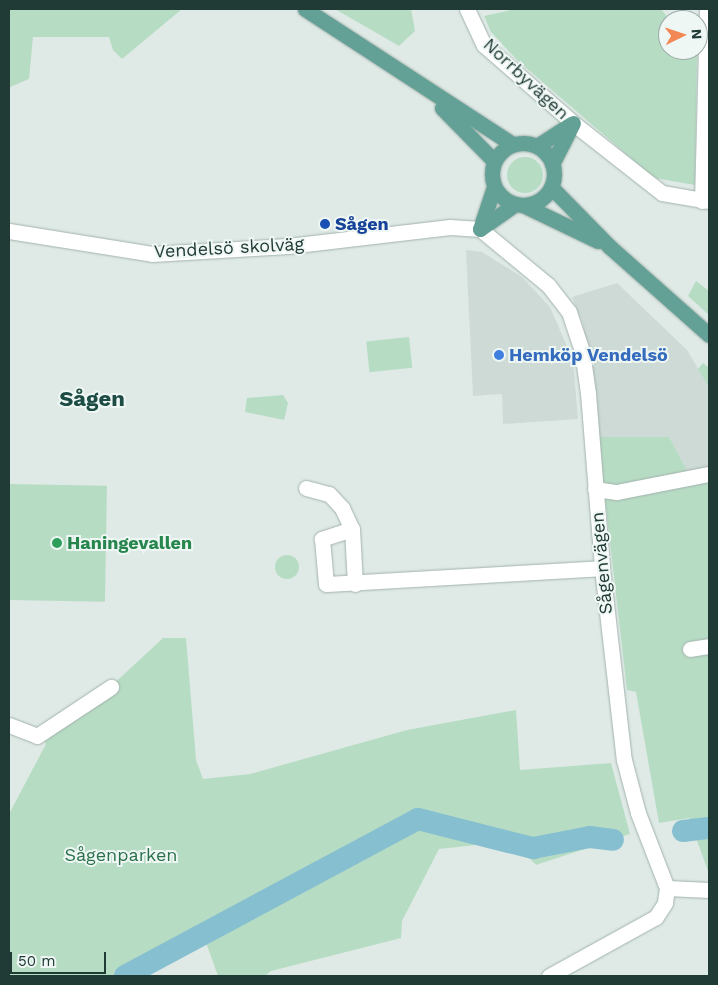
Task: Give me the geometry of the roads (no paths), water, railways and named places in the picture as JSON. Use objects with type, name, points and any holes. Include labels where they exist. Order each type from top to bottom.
[{"type":"main road","points":[[305,9],[422,88],[512,144],[537,146],[573,122]]},
{"type":"main road","points":[[422,88],[494,161],[494,187],[480,229]]},
{"type":"main road","points":[[480,229],[519,205],[540,199],[551,187],[552,164],[573,122]]},
{"type":"main road","points":[[494,161],[512,144]]},
{"type":"main road","points":[[537,146],[552,164]]},
{"type":"main road","points":[[494,187],[519,205],[610,247]]},
{"type":"main road","points":[[551,187],[610,247],[709,335]]},
{"type":"street","name":"Norrbyvägen","points":[[467,9],[469,22],[484,44],[573,122],[662,193],[706,201]]},
{"type":"street","points":[[706,201],[708,9]]},
{"type":"street","name":"Vendelsö skolväg","points":[[9,231],[152,254],[288,246],[450,227],[480,229]]},
{"type":"street","name":"Sågenvägen","points":[[480,229],[548,285],[569,312],[586,376],[602,568],[624,760],[638,813],[667,888]]},
{"type":"street","points":[[595,489],[617,492],[709,474]]},
{"type":"street","points":[[306,488],[329,494],[342,508],[352,529],[355,584]]},
{"type":"street","points":[[352,529],[322,539],[326,584],[355,584],[602,568]]},
{"type":"street","points":[[690,649],[709,646]]},
{"type":"street","points":[[9,725],[37,736],[111,687]]},
{"type":"street","points":[[549,976],[656,917],[665,903],[667,888],[709,890]]},
{"type":"waterway","points":[[125,976],[418,819],[533,848],[590,837],[613,840]]},
{"type":"waterway","points":[[683,831],[709,828]]},
{"type":"place","name":"Sågen","points":[[325,224]]},
{"type":"place","name":"Hemköp Vendelsö","points":[[499,355]]},
{"type":"place","name":"Haningevallen","points":[[57,543]]},
{"type":"district","name":"Sågen","points":[[92,399]]},
{"type":"park label","name":"Sågenparken","points":[[121,855]]}]
